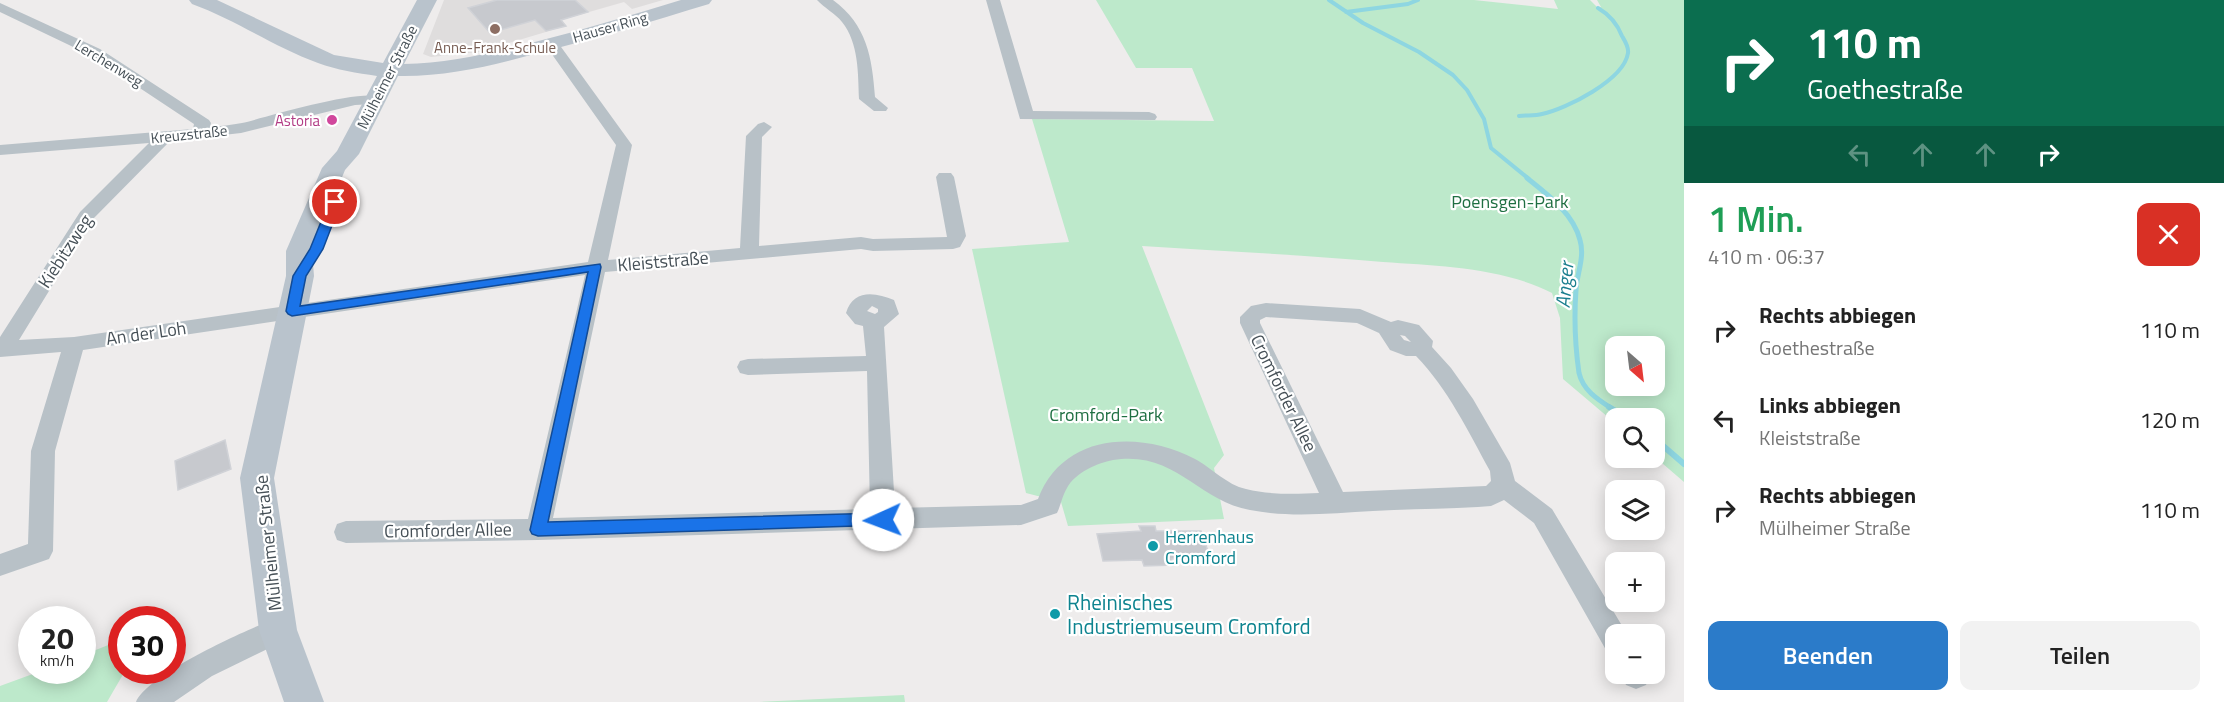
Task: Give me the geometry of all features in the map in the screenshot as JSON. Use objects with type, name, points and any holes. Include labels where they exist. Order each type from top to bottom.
[{"type":"main road","name":"Hauser Ring","points":[[199,0],[224,9],[327,59],[390,70],[445,68],[473,63],[702,0]]},
{"type":"main road","name":"Mülheimer Straße","points":[[304,702],[278,630],[257,478],[300,276],[316,249],[329,219],[347,169],[347,154],[427,0]]},
{"type":"main road","name":"Hauser Ring","points":[[551,43],[684,0]]},
{"type":"main road","name":"Hauser Ring","points":[[374,101],[420,81],[473,63]]},
{"type":"street","points":[[824,0],[835,7],[854,27],[864,49],[867,99],[880,108]]},
{"type":"street","points":[[993,0],[1026,116],[1149,117]]},
{"type":"street","name":"Lerchenweg","points":[[0,7],[95,51],[203,123],[199,133]]},
{"type":"street","points":[[538,530],[624,145],[551,43]]},
{"type":"street","name":"Kreuzstraße","points":[[2,152],[241,128],[355,100],[374,101]]},
{"type":"street","points":[[749,253],[754,136],[764,127]]},
{"type":"street","name":"Kiebitzweg","points":[[1,349],[86,216],[165,137]]},
{"type":"street","name":"Kleiststraße","points":[[292,311],[595,267],[861,243],[873,245],[953,243],[957,236],[945,177]]},
{"type":"street","name":"Cromforder Allee","points":[[346,532],[538,530],[883,520],[1028,512],[1048,506],[1055,483],[1069,469],[1096,455],[1124,449],[1165,456],[1198,472],[1232,497],[1264,502],[1336,503],[1491,496],[1502,485],[1504,478],[1502,470],[1438,367],[1420,348],[1423,341],[1418,333],[1404,327],[1390,330],[1360,316],[1266,310],[1258,311],[1251,317],[1250,323],[1336,503]]},
{"type":"street","name":"An der Loh","points":[[1,349],[74,344],[292,311]]},
{"type":"street","points":[[873,322],[877,363],[883,520]]},
{"type":"street","points":[[0,565],[40,551],[43,451],[74,344]]},
{"type":"street","points":[[748,367],[877,363]]},
{"type":"street","points":[[1502,485],[1542,516],[1606,624]]},
{"type":"street","points":[[150,702],[202,667],[278,630]]},
{"type":"shaded area","name":"Anne-Frank-Schule","points":[[444,0],[663,0],[632,9],[624,2],[561,20],[566,26],[478,52],[431,57],[423,54]]},
{"type":"green space","points":[[1096,0],[1474,0],[1558,9],[1554,0],[1590,0],[1598,8],[1601,7],[1597,0],[1684,0],[1684,482],[1665,466],[1665,408],[1605,408],[1605,415],[1563,379],[1560,318],[1552,293],[1532,284],[1469,269],[1142,246],[1224,455],[1214,468],[1224,519],[1068,526],[1061,502],[1026,493],[972,249],[1069,242],[1032,119],[1214,121],[1192,68],[1136,68]]},
{"type":"green space","points":[[108,645],[108,684],[117,684],[107,702],[0,702],[0,686],[18,679],[18,684],[96,684],[96,650]]},
{"type":"green space","points":[[904,695],[905,702],[759,702]]},
{"type":"building","points":[[497,0],[575,0],[588,12],[561,20],[566,26],[546,31],[535,20],[490,33],[468,8]]},
{"type":"building","points":[[225,440],[231,469],[178,490],[175,461]]},
{"type":"building","name":"Herrenhaus Cromford","points":[[1139,526],[1155,526],[1156,531],[1201,531],[1210,557],[1171,559],[1173,565],[1144,566],[1142,560],[1103,561],[1097,534],[1141,531]]},
{"type":"waterway","name":"Anger","points":[[1329,0],[1347,12]]},
{"type":"waterway","points":[[1347,12],[1408,4],[1418,0]]},
{"type":"waterway","points":[[1519,116],[1542,114],[1579,100],[1605,83],[1624,63],[1628,49],[1618,27],[1598,8]]},
{"type":"waterway","name":"Anger","points":[[1347,12],[1419,52],[1453,75],[1467,90],[1484,119],[1491,148],[1529,179]]},
{"type":"waterway","name":"Anger","points":[[1527,178],[1558,205],[1577,230],[1582,253],[1575,310],[1579,373],[1587,389],[1611,408]]},
{"type":"waterway","name":"Anger","points":[[1665,448],[1684,464]]},
{"type":"place","name":"Anne-Frank-Schule","points":[[495,29]]},
{"type":"place","name":"Astoria","points":[[332,120]]},
{"type":"place","name":"Herrenhaus Cromford","points":[[1153,546]]},
{"type":"place","name":"Rheinisches Industriemuseum Cromford","points":[[1055,614]]},
{"type":"route","points":[[335,202],[316,249],[300,276],[292,311],[595,267],[538,530],[883,520]]},
{"type":"park label","name":"Poensgen-Park","points":[[1510,201]]},
{"type":"park label","name":"Cromford-Park","points":[[1106,414]]}]
